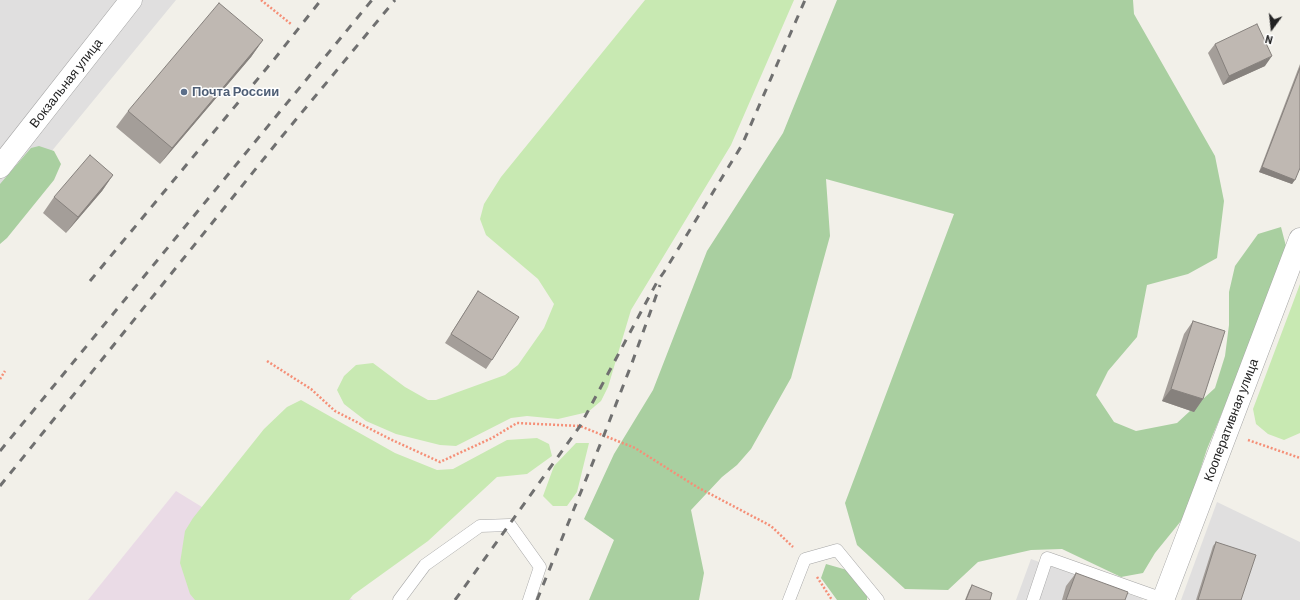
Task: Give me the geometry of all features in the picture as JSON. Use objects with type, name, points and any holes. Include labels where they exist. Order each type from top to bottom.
[{"type":"street","name":"Вокзальная улица","points":[[0,167],[131,0]]},
{"type":"street","name":"Кооперативная улица","points":[[1163,599],[1300,239]]},
{"type":"lane","points":[[399,600],[425,565],[480,526],[510,525],[540,567],[529,600]]},
{"type":"lane","points":[[789,600],[805,559],[836,550],[878,600]]},
{"type":"lane","points":[[1033,600],[1047,558],[1163,599]]},
{"type":"path","points":[[261,0],[290,24]]},
{"type":"path","points":[[267,361],[310,389],[335,411],[440,462],[492,438],[517,422],[580,426],[635,448],[697,487],[771,526],[805,559],[832,600]]},
{"type":"path","points":[[0,379],[6,371]]},
{"type":"path","points":[[1226,433],[1300,458]]},
{"type":"shaded area","points":[[0,0],[176,0],[0,214]]},
{"type":"shaded area","points":[[176,491],[353,600],[88,600]]},
{"type":"shaded area","points":[[1217,502],[1300,542],[1300,600],[1181,600]]},
{"type":"shaded area","points":[[1031,559],[1143,599],[1016,600]]},
{"type":"green space","points":[[645,0],[794,0],[731,145],[631,310],[608,387],[601,401],[588,412],[558,419],[527,416],[511,418],[456,446],[440,445],[396,434],[366,421],[344,404],[337,390],[344,376],[356,365],[373,363],[405,387],[428,400],[436,400],[505,375],[518,365],[544,328],[554,304],[538,279],[486,235],[480,219],[484,204],[501,177]]},
{"type":"green space","points":[[837,0],[1133,0],[1134,14],[1215,156],[1224,201],[1217,258],[1188,274],[1147,285],[1137,337],[1108,371],[1096,395],[1114,422],[1136,431],[1177,423],[1215,388],[1225,356],[1229,325],[1229,292],[1235,266],[1258,234],[1281,227],[1288,254],[1207,449],[1185,516],[1155,553],[1143,573],[1121,577],[1062,549],[1031,550],[978,562],[948,590],[905,589],[857,545],[845,503],[954,214],[826,179],[830,236],[791,378],[751,449],[737,465],[722,477],[691,510],[704,573],[699,600],[589,600],[614,540],[584,519],[614,454],[653,390],[707,251],[783,133]]},
{"type":"green space","points":[[39,146],[54,151],[61,164],[54,180],[7,238],[0,244],[0,184],[31,148]]},
{"type":"green space","points":[[1300,284],[1300,433],[1284,440],[1268,434],[1256,424],[1253,409]]},
{"type":"green space","points":[[301,400],[395,453],[437,470],[453,469],[507,440],[537,438],[549,444],[552,456],[527,474],[497,477],[428,541],[353,595],[349,600],[195,600],[190,594],[180,563],[185,531],[193,518],[264,429],[287,407]]},
{"type":"green space","points":[[576,443],[589,443],[577,492],[567,506],[553,506],[543,496],[554,466]]},
{"type":"green space","points":[[826,564],[847,570],[867,596],[867,600],[837,600],[821,578]]},
{"type":"building","name":"Почта России","points":[[219,3],[263,40],[172,148],[128,111]]},
{"type":"building","points":[[1257,24],[1272,56],[1229,76],[1215,44]]},
{"type":"building","points":[[1300,68],[1300,168],[1295,180],[1262,167]]},
{"type":"building","points":[[90,155],[113,175],[78,217],[54,197]]},
{"type":"building","points":[[478,291],[519,317],[492,360],[451,334]]},
{"type":"building","points":[[1193,321],[1225,331],[1203,399],[1171,389]]},
{"type":"building","points":[[1216,542],[1256,555],[1241,600],[1198,600]]},
{"type":"building","points":[[1076,573],[1128,592],[1125,600],[1066,600]]},
{"type":"building","points":[[972,585],[992,593],[990,600],[966,600]]},
{"type":"railway","points":[[90,281],[276,57],[321,0]]},
{"type":"railway","points":[[0,451],[372,0]]},
{"type":"railway","points":[[0,486],[279,140],[395,0]]},
{"type":"railway","points":[[455,600],[580,426],[657,282],[742,145],[805,0]]},
{"type":"railway","points":[[537,600],[604,435],[660,285]]},
{"type":"place","name":"Почта России","points":[[184,92]]}]
